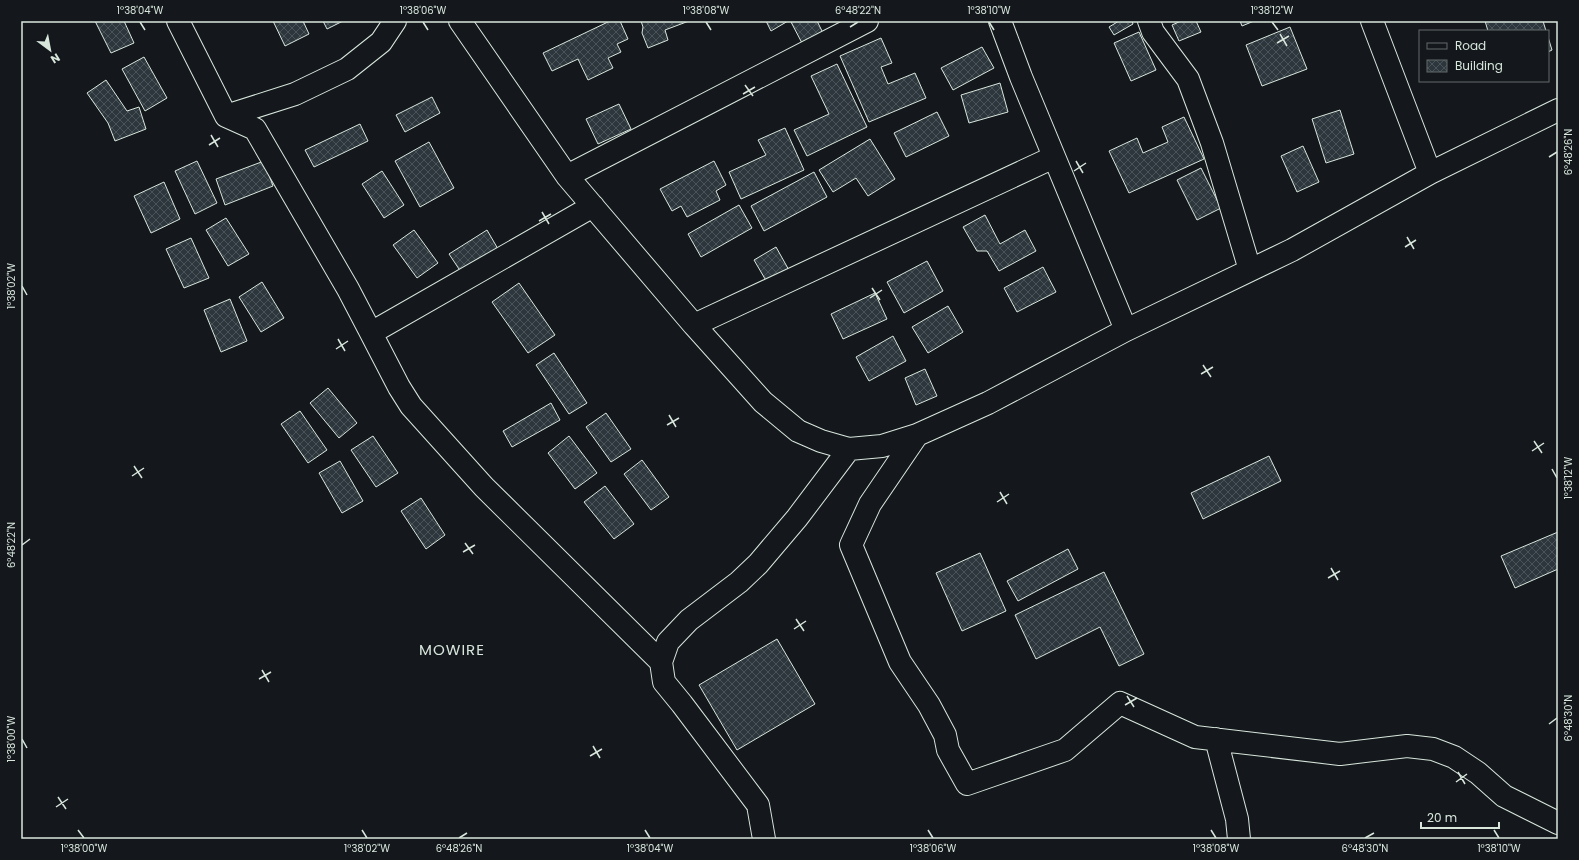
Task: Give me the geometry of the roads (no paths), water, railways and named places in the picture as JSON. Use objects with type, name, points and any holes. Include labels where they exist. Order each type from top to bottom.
[{"type":"street","points":[[178,21],[226,116],[255,129],[348,289],[399,387],[411,406],[484,487],[661,662]]},
{"type":"street","points":[[226,116],[295,94],[347,69],[381,42],[395,21]]},
{"type":"street","points":[[460,21],[566,176],[694,325],[763,402],[798,431],[822,441],[849,449],[882,446],[917,435],[988,402],[1126,330],[1292,250],[1430,173],[1558,110]]},
{"type":"street","points":[[566,176],[867,21]]},
{"type":"street","points":[[1000,21],[1021,77],[1126,330]]},
{"type":"street","points":[[1149,21],[1153,32],[1188,79],[1212,143],[1250,270]]},
{"type":"street","points":[[1372,21],[1430,173]]},
{"type":"street","points":[[694,325],[1054,157]]},
{"type":"street","points":[[371,333],[592,206]]},
{"type":"street","points":[[917,435],[870,504],[851,545],[900,662],[929,705],[945,735],[948,750],[967,784],[1065,750],[1120,703],[1195,737],[1340,754],[1407,746],[1433,749],[1454,757],[1478,773],[1504,796],[1558,823]]},
{"type":"street","points":[[764,839],[758,805],[664,682],[661,662],[668,642],[689,620],[739,582],[758,564],[797,518],[849,449]]},
{"type":"street","points":[[1216,739],[1237,819],[1239,839]]},
{"type":"district","name":"MOWIRE","points":[[452,650]]}]
